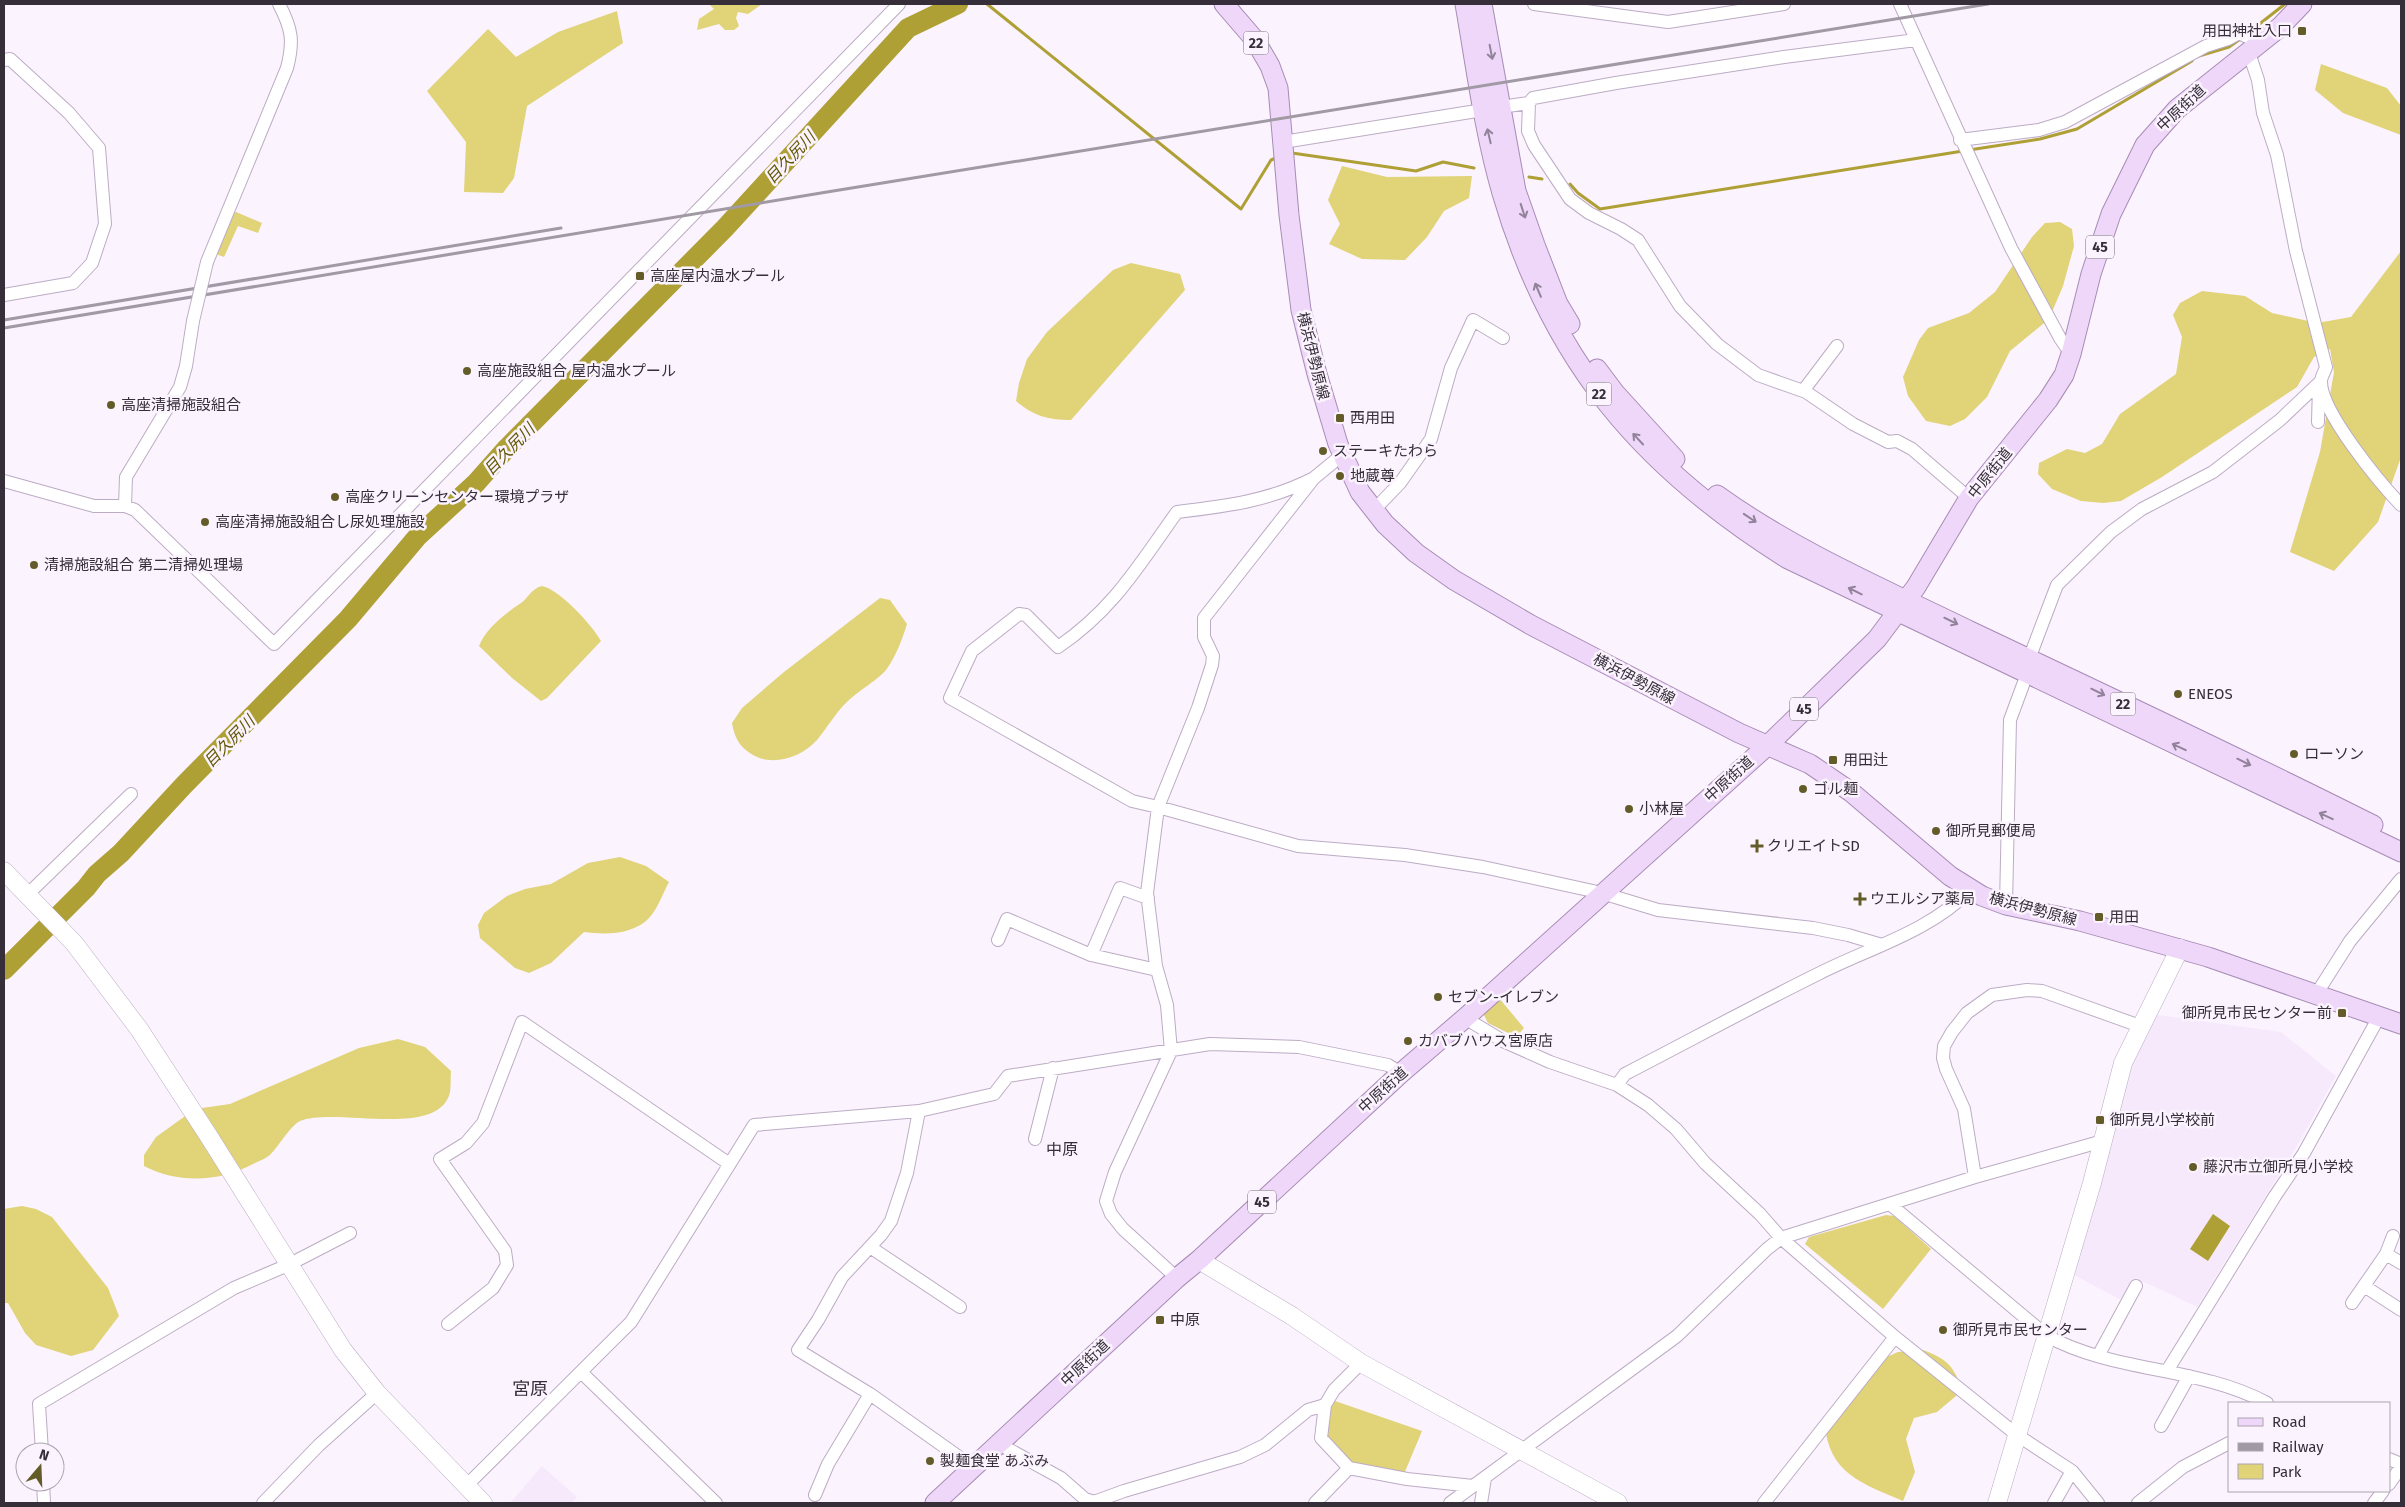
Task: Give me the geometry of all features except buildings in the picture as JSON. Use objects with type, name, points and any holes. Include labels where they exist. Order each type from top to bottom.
[{"type":"main road","name":"横浜伊勢原線","points":[[1224,4],[1254,40],[1270,66],[1278,88],[1289,215],[1301,310],[1324,402],[1342,455],[1360,492],[1385,524],[1416,553],[1454,580],[1531,625],[1739,733],[1810,764],[1832,778],[1882,818],[1936,866],[1970,890],[2006,905],[2180,948],[2317,993],[2401,1024]]},
{"type":"main road","name":"22","points":[[1465,4],[1492,109]]},
{"type":"main road","name":"22","points":[[1482,4],[1502,192],[1521,248],[1545,306],[1577,362],[1608,406],[1660,462],[1704,501],[1745,532],[1788,559],[1903,606],[2401,839]]},
{"type":"main road","name":"中原街道","points":[[935,1503],[1400,1073],[1465,1018],[1768,745],[1877,639],[1903,606],[1969,498],[2048,400],[2064,375],[2091,274],[2108,221],[2135,162],[2156,131],[2177,109],[2302,4]]},
{"type":"main road","name":"22","points":[[2028,666],[2401,852]]},
{"type":"street","points":[[125,506],[126,477],[180,387],[207,262],[287,68],[292,50],[292,36],[289,22],[279,4]]},
{"type":"street","points":[[4,480],[94,506],[125,506],[135,510],[274,644],[899,4]]},
{"type":"street","points":[[1534,4],[1668,22],[1784,4]]},
{"type":"street","points":[[1900,4],[1962,145],[2011,248],[2060,338],[2071,354]]},
{"type":"street","points":[[1962,145],[2039,130],[2065,122],[2206,46],[2228,39],[2239,33],[2253,44],[2263,113],[2277,155],[2296,251],[2326,367],[2317,391],[2318,422]]},
{"type":"street","points":[[1916,40],[1616,82],[1533,98],[1529,103],[1528,131],[1534,146],[1570,199],[1589,213],[1621,228],[1638,240],[1680,306],[1717,344],[1758,375],[1803,391],[1853,424],[1888,442],[1897,442],[1912,448],[1969,498]]},
{"type":"street","points":[[4,60],[10,60],[69,113],[99,148],[104,224],[92,263],[73,283],[4,296]]},
{"type":"street","points":[[1284,151],[1529,103]]},
{"type":"street","points":[[1374,510],[1400,483],[1431,439],[1451,368],[1473,320],[1503,338]]},
{"type":"street","points":[[1803,391],[1837,346]]},
{"type":"street","points":[[2321,380],[2330,410],[2338,425],[2401,505]]},
{"type":"street","points":[[2006,905],[2010,720],[2057,585],[2111,532],[2142,509],[2213,472],[2280,420],[2321,380]]},
{"type":"street","points":[[1177,1278],[1123,1229],[1111,1214],[1106,1201],[1115,1172],[1171,1051],[1167,1004],[1157,970],[1148,898],[1158,807],[1198,708],[1212,665],[1213,656],[1204,637],[1204,618],[1314,478],[1342,455]]},
{"type":"street","points":[[1314,478],[1298,486],[1240,505],[1177,512],[1108,607],[1084,630],[1058,647],[1026,615],[1019,614],[972,651],[950,698],[1053,755],[1109,790],[1132,801],[1298,846],[1405,855],[1482,868],[1602,893],[1658,910],[1813,928],[1848,935],[1882,945]]},
{"type":"street","points":[[30,896],[131,794]]},
{"type":"street","points":[[4,871],[61,929],[109,987],[139,1029],[172,1084],[208,1135],[343,1350],[377,1393],[473,1497],[581,1372],[631,1322],[672,1259],[728,1163],[754,1125],[919,1111],[994,1094],[1008,1076],[1210,1044],[1299,1047],[1388,1065],[1400,1073]]},
{"type":"street","points":[[2317,993],[2350,940],[2401,879]]},
{"type":"street","points":[[1091,955],[1120,888],[1148,898]]},
{"type":"street","points":[[1617,1085],[1626,1074],[1817,974],[1882,945],[1955,905],[1970,890]]},
{"type":"street","points":[[998,940],[1007,919],[1091,955],[1157,970]]},
{"type":"street","points":[[1997,1503],[2103,1141],[2123,1062],[2180,948]]},
{"type":"street","points":[[1975,1177],[1964,1109],[1943,1058],[1946,1043],[1967,1013],[1992,995],[2027,990],[2042,991],[2140,1026]]},
{"type":"street","points":[[2167,1371],[2275,1196],[2304,1154],[2380,1015]]},
{"type":"street","points":[[1465,1018],[1503,1041],[1550,1062],[1617,1085],[1648,1105],[1676,1129],[1705,1163],[1760,1214],[1781,1238],[1895,1336],[2017,1435],[2072,1471],[2098,1503]]},
{"type":"street","points":[[448,1324],[493,1288],[507,1265],[505,1251],[440,1159],[466,1144],[483,1123],[522,1022],[728,1163]]},
{"type":"street","points":[[1036,1139],[1053,1068]]},
{"type":"street","points":[[919,1111],[907,1173],[891,1221],[842,1277],[818,1320],[798,1350],[870,1394],[973,1467]]},
{"type":"street","points":[[1450,1503],[1677,1336],[1767,1249],[1781,1238],[1891,1205],[1975,1177],[2103,1141]]},
{"type":"street","points":[[1891,1205],[2047,1336],[2067,1347],[2227,1386],[2265,1402]]},
{"type":"street","points":[[41,1442],[39,1404],[234,1288],[288,1265],[350,1233]]},
{"type":"street","points":[[2352,1303],[2386,1254],[2393,1236]]},
{"type":"street","points":[[870,1247],[960,1307]]},
{"type":"street","points":[[2386,1254],[2401,1263]]},
{"type":"street","points":[[1199,1260],[1292,1316],[1361,1363],[1618,1503]]},
{"type":"street","points":[[2098,1356],[2136,1286]]},
{"type":"street","points":[[2364,1286],[2401,1310]]},
{"type":"street","points":[[1764,1503],[1895,1336]]},
{"type":"street","points":[[1361,1363],[1334,1390],[1324,1405],[1321,1438],[1349,1468],[1407,1479],[1473,1486]]},
{"type":"street","points":[[581,1372],[716,1503]]},
{"type":"street","points":[[2161,1426],[2190,1376]]},
{"type":"street","points":[[264,1503],[319,1445],[377,1393]]},
{"type":"street","points":[[814,1495],[828,1464],[870,1394]]},
{"type":"street","points":[[999,1444],[1061,1478],[1085,1499],[1094,1502],[1104,1501],[1240,1457],[1265,1445],[1308,1410],[1324,1405]]},
{"type":"street","points":[[2138,1503],[2183,1467],[2228,1443]]},
{"type":"street","points":[[2390,1482],[2401,1465]]},
{"type":"street","points":[[1315,1503],[1349,1468]]},
{"type":"street","points":[[2054,1503],[2072,1471]]},
{"type":"street","points":[[1481,1503],[1485,1478]]},
{"type":"street","points":[[2374,1503],[2383,1492]]},
{"type":"shaded area","name":"藤沢市立御所見小学校","points":[[2151,1014],[2281,1032],[2336,1076],[2298,1144],[2197,1307],[2136,1278],[2123,1301],[2072,1274],[2125,1082]]},
{"type":"shaded area","points":[[2213,1214],[2230,1226],[2208,1261],[2190,1249]]},
{"type":"shaded area","points":[[542,1466],[577,1497],[572,1503],[510,1503]]},
{"type":"green space","points":[[709,4],[762,4],[748,14],[738,12],[736,18],[739,26],[734,30],[725,30],[719,24],[697,30],[699,19],[714,9]]},
{"type":"green space","points":[[617,11],[623,43],[527,106],[514,178],[503,193],[464,192],[466,142],[427,91],[488,29],[516,57],[558,32]]},
{"type":"green space","points":[[2321,64],[2387,88],[2401,106],[2401,135],[2343,113],[2315,90]]},
{"type":"green space","points":[[1342,166],[1387,177],[1472,176],[1469,198],[1444,211],[1427,237],[1405,260],[1362,259],[1329,244],[1340,224],[1328,200]]},
{"type":"green space","points":[[236,212],[262,223],[258,233],[238,226],[224,257],[213,253],[230,214]]},
{"type":"green space","points":[[2060,222],[2072,229],[2074,246],[2063,286],[2049,319],[2010,351],[1987,397],[1965,419],[1950,426],[1926,421],[1908,396],[1903,377],[1919,340],[1928,328],[1969,313],[1995,292],[2032,237],[2045,223]]},
{"type":"green space","points":[[2401,251],[2401,457],[2378,522],[2334,571],[2290,552],[2320,452],[2334,372],[2330,349],[2314,357],[2297,387],[2162,477],[2121,501],[2103,503],[2081,501],[2052,489],[2038,474],[2039,463],[2067,449],[2085,453],[2102,444],[2120,414],[2176,374],[2182,337],[2173,315],[2180,303],[2202,291],[2245,296],[2272,313],[2317,323],[2351,317]]},
{"type":"green space","points":[[1131,263],[1180,274],[1185,290],[1071,420],[1035,414],[1022,406],[1016,401],[1019,383],[1027,359],[1047,332],[1113,270]]},
{"type":"green space","points":[[542,586],[557,594],[575,609],[591,626],[601,641],[547,698],[541,701],[512,678],[479,646],[486,633],[497,622]]},
{"type":"green space","points":[[880,598],[890,600],[907,624],[893,659],[886,670],[848,701],[817,740],[804,751],[788,758],[771,760],[755,756],[746,750],[737,738],[732,723],[742,708],[784,672]]},
{"type":"green space","points":[[620,857],[646,866],[669,882],[653,913],[643,923],[619,932],[584,932],[551,963],[529,973],[515,968],[480,938],[478,925],[484,913],[507,896],[525,889],[551,884],[588,863]]},
{"type":"green space","points":[[1499,998],[1524,1028],[1516,1037],[1488,1023],[1484,1015],[1486,1010]]},
{"type":"green space","points":[[398,1039],[425,1047],[451,1071],[448,1098],[438,1110],[422,1116],[402,1119],[335,1117],[300,1121],[296,1123],[273,1151],[262,1160],[240,1170],[213,1177],[185,1178],[171,1176],[144,1166],[144,1155],[156,1137],[195,1109],[230,1104],[359,1048]]},
{"type":"green space","points":[[22,1206],[36,1209],[52,1217],[108,1288],[119,1316],[93,1350],[71,1356],[36,1345],[25,1333],[8,1303],[4,1303],[4,1209]]},
{"type":"green space","points":[[1886,1215],[1894,1216],[1931,1249],[1883,1309],[1805,1244],[1809,1237]]},
{"type":"green space","points":[[1923,1350],[1949,1364],[1963,1390],[1937,1412],[1914,1418],[1906,1439],[1915,1472],[1903,1501],[1874,1489],[1850,1475],[1833,1454],[1825,1424],[1880,1360],[1898,1352]]},
{"type":"green space","points":[[1335,1401],[1422,1431],[1404,1474],[1354,1464],[1325,1437],[1330,1402]]},
{"type":"waterway","name":"目久尻川","points":[[4,970],[86,888],[97,874],[121,853],[184,785],[348,619],[418,536],[476,483],[507,448],[725,228],[908,28],[958,4]]},
{"type":"waterway","points":[[987,4],[1241,209],[1271,160],[1276,158]]},
{"type":"waterway","points":[[2248,33],[2285,4]]},
{"type":"waterway","points":[[2199,56],[2229,47],[2239,40]]},
{"type":"waterway","points":[[1969,150],[2040,139],[2077,129],[2192,61]]},
{"type":"waterway","points":[[1570,184],[1578,193],[1600,209],[1963,151]]},
{"type":"waterway","points":[[1292,153],[1416,171],[1443,162],[1474,168]]},
{"type":"waterway","points":[[1529,177],[1542,179]]},
{"type":"railway","points":[[4,328],[827,192],[1988,4]]},
{"type":"railway","points":[[4,320],[561,228]]},
{"type":"place","name":"用田神社入口","points":[[2302,31]]},
{"type":"place","name":"高座屋内温水プール","points":[[640,276]]},
{"type":"place","name":"高座施設組合 屋内温水プール","points":[[467,371]]},
{"type":"place","name":"高座清掃施設組合","points":[[111,405]]},
{"type":"place","name":"西用田","points":[[1340,418]]},
{"type":"place","name":"ステーキたわら","points":[[1323,451]]},
{"type":"place","name":"地蔵尊","points":[[1340,476]]},
{"type":"place","name":"高座クリーンセンター環境プラザ","points":[[335,497]]},
{"type":"place","name":"高座清掃施設組合し尿処理施設","points":[[205,522]]},
{"type":"place","name":"清掃施設組合 第二清掃処理場","points":[[34,565]]},
{"type":"place","name":"ENEOS","points":[[2178,694]]},
{"type":"place","name":"ローソン","points":[[2294,754]]},
{"type":"place","name":"用田辻","points":[[1833,760]]},
{"type":"place","name":"ゴル麺","points":[[1803,789]]},
{"type":"place","name":"小林屋","points":[[1629,809]]},
{"type":"place","name":"御所見郵便局","points":[[1936,831]]},
{"type":"place","name":"クリエイトSD","points":[[1757,846]]},
{"type":"place","name":"ウエルシア薬局","points":[[1860,899]]},
{"type":"place","name":"用田","points":[[2099,917]]},
{"type":"place","name":"セブン-イレブン","points":[[1438,997]]},
{"type":"place","name":"御所見市民センター前","points":[[2342,1013]]},
{"type":"place","name":"カバブハウス宮原店","points":[[1408,1041]]},
{"type":"place","name":"御所見小学校前","points":[[2100,1120]]},
{"type":"place","name":"藤沢市立御所見小学校","points":[[2193,1167]]},
{"type":"place","name":"中原","points":[[1160,1320]]},
{"type":"place","name":"御所見市民センター","points":[[1943,1330]]},
{"type":"place","name":"製麺食堂 あぶみ","points":[[930,1461]]},
{"type":"district","name":"中原","points":[[1062,1149]]},
{"type":"district","name":"宮原","points":[[530,1389]]}]
